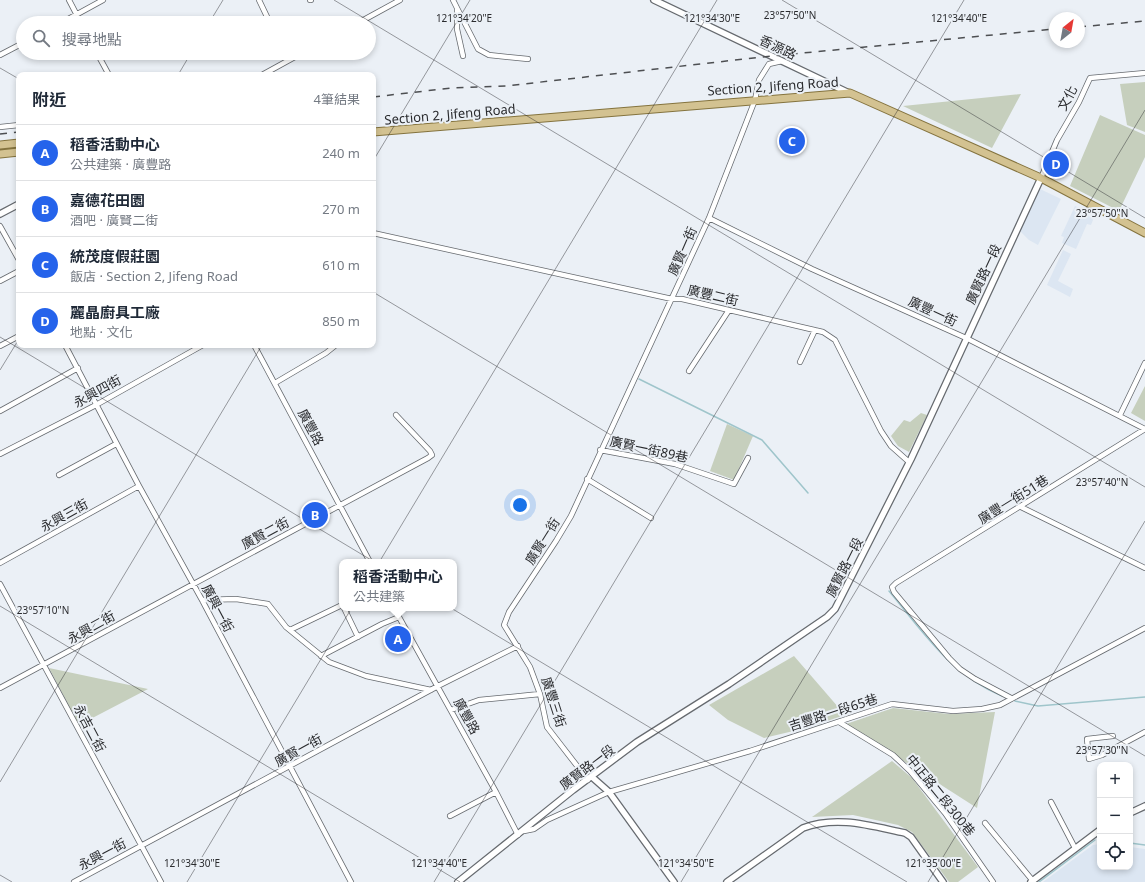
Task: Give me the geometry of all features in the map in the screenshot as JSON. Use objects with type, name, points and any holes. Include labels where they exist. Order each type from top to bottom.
[{"type":"main road","name":"Section 2, Jifeng Road","points":[[376,132],[850,93],[1041,178],[1145,233]]},
{"type":"main road","points":[[0,145],[16,143]]},
{"type":"main road","points":[[0,154],[16,152]]},
{"type":"street","points":[[69,0],[77,14]]},
{"type":"street","points":[[73,16],[103,0]]},
{"type":"street","points":[[258,0],[266,16]]},
{"type":"street","points":[[371,16],[400,0]]},
{"type":"street","points":[[453,0],[478,49],[489,55],[528,59]]},
{"type":"street","name":"香源路","points":[[654,0],[850,93]]},
{"type":"street","points":[[457,8],[457,30],[463,56]]},
{"type":"street","points":[[0,55],[16,47]]},
{"type":"street","points":[[101,60],[107,72]]},
{"type":"street","points":[[267,72],[289,60]]},
{"type":"street","name":"廣賢一街","points":[[141,846],[438,686],[518,646],[504,625],[504,622],[509,612],[562,533],[709,218],[755,100],[759,80],[769,64],[782,61]]},
{"type":"street","name":"文化","points":[[1041,178],[1057,140],[1079,102],[1090,78],[1145,73]]},
{"type":"street","points":[[0,127],[16,125]]},
{"type":"street","name":"廣賢路一段","points":[[458,882],[524,831],[573,790],[590,779],[656,729],[729,684],[827,617],[835,609],[909,462],[1041,178]]},
{"type":"street","points":[[0,214],[16,206]]},
{"type":"street","name":"廣豐一街","points":[[709,218],[812,268],[966,338],[1145,429]]},
{"type":"street","points":[[0,226],[16,255]]},
{"type":"street","name":"廣豐二街","points":[[376,234],[672,299],[682,299],[823,332],[835,340],[881,431],[891,446],[909,462]]},
{"type":"street","points":[[0,281],[16,273]]},
{"type":"street","points":[[689,371],[728,310]]},
{"type":"street","points":[[800,362],[815,330]]},
{"type":"street","points":[[0,346],[16,338]]},
{"type":"street","name":"廣興一街","points":[[67,348],[138,486],[202,600],[351,882]]},
{"type":"street","name":"永興四街","points":[[0,454],[96,405],[198,348]]},
{"type":"street","name":"廣豐路","points":[[256,348],[368,559]]},
{"type":"street","points":[[275,383],[332,348]]},
{"type":"street","points":[[1120,415],[1145,363]]},
{"type":"street","points":[[0,411],[78,368]]},
{"type":"street","name":"廣賢二街","points":[[193,584],[432,455],[396,415]]},
{"type":"street","name":"廣豐一街51巷","points":[[1011,698],[975,680],[948,658],[894,592],[892,587],[896,583],[1145,429]]},
{"type":"street","points":[[59,475],[116,444]]},
{"type":"street","name":"廣賢一街89巷","points":[[600,450],[675,464],[734,484],[748,458]]},
{"type":"street","points":[[587,479],[651,518]]},
{"type":"street","name":"永興三街","points":[[0,563],[138,486]]},
{"type":"street","points":[[1021,507],[1145,568]]},
{"type":"street","name":"永吉二街","points":[[0,584],[161,882]]},
{"type":"street","name":"永興二街","points":[[0,688],[193,584]]},
{"type":"street","points":[[202,600],[236,599],[268,604],[290,630],[329,662],[354,672],[431,690]]},
{"type":"street","points":[[290,630],[339,607]]},
{"type":"street","points":[[345,611],[358,637]]},
{"type":"street","name":"廣豐路","points":[[396,611],[496,792],[518,835]]},
{"type":"street","points":[[321,656],[382,624],[400,618]]},
{"type":"street","name":"吉豐路一段65巷","points":[[524,831],[534,829],[547,820],[609,792],[750,751],[892,704],[953,711],[982,709],[1000,705],[1145,628]]},
{"type":"street","name":"廣豐三街","points":[[518,646],[530,667],[540,694],[547,727],[590,779],[609,792],[674,882]]},
{"type":"street","points":[[451,710],[479,700],[540,694]]},
{"type":"street","name":"中正路二段300巷","points":[[839,722],[893,755],[910,771],[944,813],[993,882]]},
{"type":"street","points":[[1113,736],[1087,739],[1089,759],[1102,755],[1145,732]]},
{"type":"street","points":[[450,816],[496,792]]},
{"type":"street","points":[[1051,802],[1075,848]]},
{"type":"street","points":[[1133,812],[1145,806]]},
{"type":"street","points":[[727,882],[803,828],[816,823],[832,821],[849,822],[905,833],[911,837],[943,882]]},
{"type":"street","points":[[985,823],[1032,881],[1097,832]]},
{"type":"street","name":"永興一街","points":[[74,882],[141,846]]},
{"type":"shaded area","points":[[1040,189],[1061,199],[1038,245],[1029,240],[1019,230],[1028,207]]},
{"type":"shaded area","points":[[1075,206],[1083,210],[1083,213],[1093,220],[1091,225],[1087,224],[1076,249],[1062,243],[1064,237],[1061,236]]},
{"type":"shaded area","points":[[1063,250],[1071,254],[1058,281],[1073,289],[1070,297],[1047,285]]},
{"type":"shaded area","points":[[1097,844],[1097,870],[1133,870],[1133,847],[1145,849],[1145,882],[1043,882],[1093,845]]},
{"type":"green space","points":[[1145,82],[1145,132],[1127,125],[1120,84]]},
{"type":"green space","points":[[1021,94],[992,148],[903,106]]},
{"type":"green space","points":[[1100,115],[1145,135],[1145,157],[1119,211],[1070,186]]},
{"type":"green space","points":[[1145,386],[1145,421],[1131,413]]},
{"type":"green space","points":[[921,413],[927,415],[909,452],[898,446],[891,436],[904,420],[910,422]]},
{"type":"green space","points":[[727,424],[753,436],[734,480],[710,471]]},
{"type":"green space","points":[[794,656],[845,715],[806,728],[764,738],[728,720],[709,705]]},
{"type":"green space","points":[[49,668],[148,689],[79,725]]},
{"type":"green space","points":[[893,708],[949,714],[995,712],[977,808],[846,724]]},
{"type":"green space","points":[[892,761],[912,778],[978,867],[958,882],[949,882],[912,832],[898,825],[853,815],[812,817]]},
{"type":"waterway","points":[[639,379],[762,440],[808,493]]},
{"type":"waterway","points":[[889,591],[939,651],[967,676],[1002,696]]},
{"type":"waterway","points":[[1015,701],[1038,706],[1145,697]]},
{"type":"waterway","points":[[1039,882],[1095,840]]},
{"type":"waterway","points":[[1133,843],[1145,845]]},
{"type":"railway","points":[[1085,26],[1145,21]]},
{"type":"railway","points":[[376,97],[451,88],[506,86],[771,56],[1049,30]]},
{"type":"railway","points":[[0,134],[16,132]]},
{"type":"place","name":"統茂度假莊園","points":[[792,141]]},
{"type":"place","name":"麗晶廚具工廠","points":[[1056,164]]},
{"type":"place","name":"嘉德花田園","points":[[315,515]]},
{"type":"place","name":"稻香活動中心","points":[[398,639]]}]
